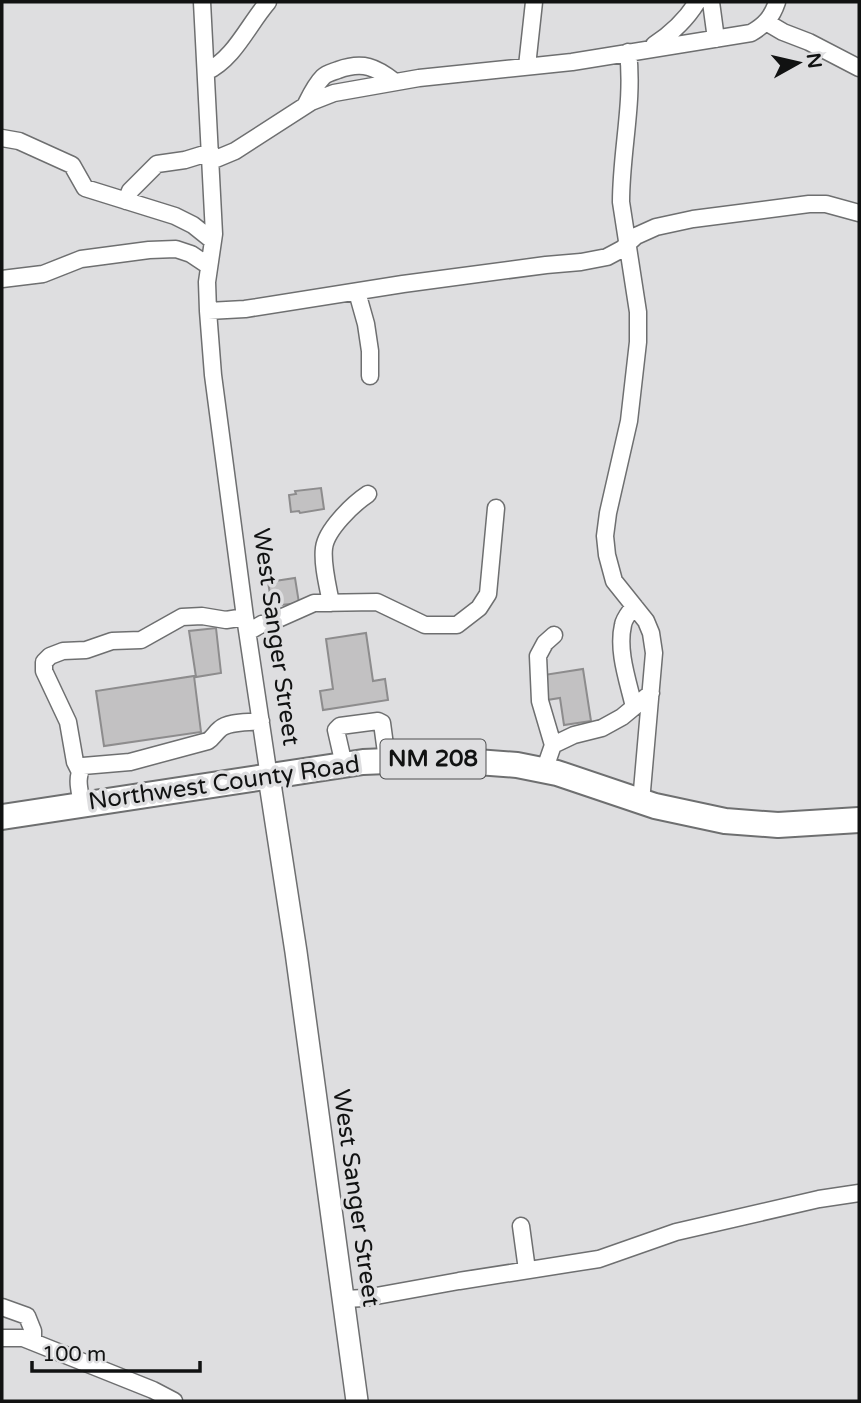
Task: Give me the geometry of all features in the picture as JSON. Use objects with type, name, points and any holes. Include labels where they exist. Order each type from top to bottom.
[{"type":"highway","name":"Northwest County Road","points":[[2,817],[344,765],[437,758],[517,765],[557,773],[641,802],[725,821],[778,825],[859,820]]},
{"type":"main road","name":"West Sanger Street","points":[[269,777],[298,965],[357,1401]]},
{"type":"street","name":"West Sanger Street","points":[[202,2],[214,234],[207,282],[213,375],[269,777]]},
{"type":"street","points":[[206,72],[219,66],[230,54],[268,2]]},
{"type":"street","points":[[527,66],[534,2]]},
{"type":"street","points":[[649,48],[669,35],[697,2]]},
{"type":"street","points":[[711,2],[716,39]]},
{"type":"street","points":[[126,201],[130,191],[158,164],[235,151],[311,102],[334,93],[395,82],[572,62],[751,33],[773,14],[777,2]]},
{"type":"street","points":[[766,22],[783,33],[809,42],[859,68]]},
{"type":"street","points":[[628,52],[630,93],[621,202],[638,312],[638,342],[629,421],[605,536],[614,581],[646,621],[654,653],[641,802]]},
{"type":"street","points":[[305,106],[315,86],[325,75],[343,68],[364,65],[380,70],[395,82]]},
{"type":"street","points":[[4,139],[19,141],[72,164],[85,188],[175,216],[213,240]]},
{"type":"street","points":[[208,311],[245,309],[581,262],[607,257],[622,249],[636,236],[656,227],[693,219],[809,204],[826,204],[859,213]]},
{"type":"street","points":[[2,279],[43,274],[81,259],[149,250],[176,249],[191,254],[209,266]]},
{"type":"street","points":[[357,292],[366,324],[370,376]]},
{"type":"street","points":[[331,603],[323,547],[334,527],[352,505],[368,494]]},
{"type":"street","points":[[80,772],[75,762],[68,722],[44,671],[44,662],[50,656],[63,651],[86,650],[112,641],[141,640],[182,617],[202,617],[246,625],[262,624],[314,603],[377,602],[425,625],[457,625],[479,608],[488,594],[496,508]]},
{"type":"street","points":[[634,606],[623,622],[621,643],[634,707]]},
{"type":"street","points":[[544,771],[553,745],[540,701],[538,656],[545,643],[554,635]]},
{"type":"street","points":[[553,745],[574,735],[602,729],[622,717],[651,693]]},
{"type":"street","points":[[344,765],[336,730],[340,726],[378,720],[383,723],[387,760]]},
{"type":"street","points":[[82,804],[78,781],[83,766],[130,762],[208,741],[228,725],[261,721]]},
{"type":"street","points":[[343,1299],[365,1298],[599,1259],[676,1232],[819,1199],[859,1193]]},
{"type":"street","points":[[521,1226],[527,1270]]},
{"type":"street","points":[[2,1307],[27,1316],[33,1331],[33,1341]]},
{"type":"street","points":[[2,1338],[33,1341],[174,1401]]},
{"type":"building","points":[[321,488],[324,509],[291,512],[289,495],[296,494],[295,491]]},
{"type":"building","points":[[295,578],[299,603],[272,606],[268,582]]},
{"type":"building","points":[[216,628],[221,673],[196,677],[189,631]]},
{"type":"building","points":[[366,633],[373,681],[385,679],[388,700],[323,710],[320,691],[333,689],[326,639]]},
{"type":"building","points":[[583,669],[591,721],[564,725],[560,698],[547,700],[544,675]]},
{"type":"building","points":[[194,676],[201,732],[104,746],[96,691]]}]
